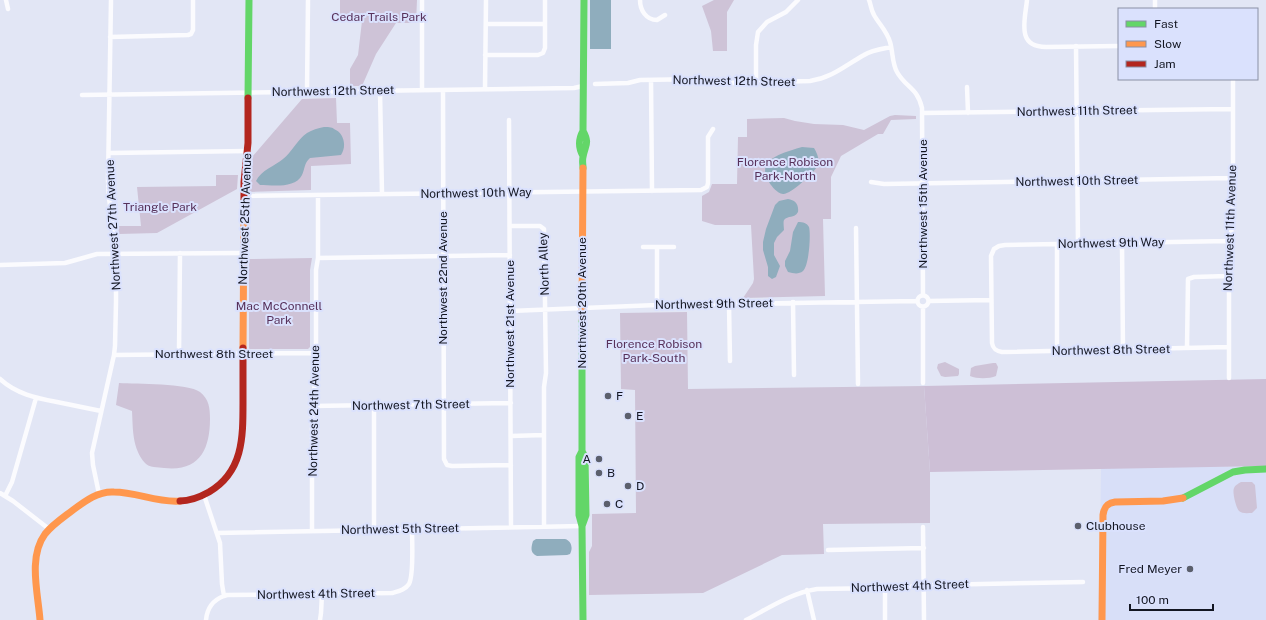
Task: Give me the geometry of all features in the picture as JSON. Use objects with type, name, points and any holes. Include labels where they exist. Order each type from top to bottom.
[{"type":"street","points":[[6,0],[8,9]]},
{"type":"street","name":"Northwest 27th Avenue","points":[[99,494],[92,459],[93,448],[114,355],[116,310],[116,254],[108,180],[110,153],[111,0]]},
{"type":"street","points":[[110,37],[188,35],[193,30],[193,0]]},
{"type":"street","name":"Northwest 25th Avenue","points":[[204,495],[225,478],[234,466],[239,454],[242,435],[244,182],[248,136],[249,0]]},
{"type":"street","points":[[307,92],[308,0]]},
{"type":"street","points":[[422,0],[422,90]]},
{"type":"street","points":[[485,89],[486,0]]},
{"type":"street","points":[[485,55],[538,55],[543,53],[545,48],[545,0]]},
{"type":"street","name":"Northwest 20th Avenue","points":[[583,620],[582,526],[586,515],[585,457],[582,451],[582,192],[583,156],[586,150],[586,136],[583,131],[584,0]]},
{"type":"street","points":[[640,0],[642,11],[650,19],[657,20],[665,15]]},
{"type":"street","points":[[756,83],[756,40],[760,28],[767,22],[786,12],[798,0]]},
{"type":"street","name":"Northwest 15th Avenue","points":[[869,0],[874,16],[884,29],[890,42],[895,66],[901,78],[918,95],[920,101],[922,113],[923,295]]},
{"type":"street","points":[[1027,0],[1024,30],[1026,39],[1035,46],[1118,46]]},
{"type":"street","points":[[486,24],[544,24]]},
{"type":"street","points":[[1076,46],[1078,244]]},
{"type":"street","name":"Northwest 12th Street","points":[[595,84],[628,83],[640,80],[701,79],[718,83],[756,83],[822,79],[869,53],[890,47]]},
{"type":"street","points":[[651,80],[652,191]]},
{"type":"street","name":"Northwest 11th Avenue","points":[[1229,378],[1228,241],[1231,236],[1232,222],[1233,80]]},
{"type":"street","name":"Northwest 12th Street","points":[[82,95],[574,88],[583,86]]},
{"type":"street","points":[[967,87],[968,113]]},
{"type":"street","name":"Northwest 22nd Avenue","points":[[443,90],[444,459],[447,465],[452,466],[511,465]]},
{"type":"street","points":[[380,91],[382,194]]},
{"type":"street","name":"Northwest 11th Street","points":[[922,113],[1232,109]]},
{"type":"street","name":"Northwest 21st Avenue","points":[[509,120],[511,527]]},
{"type":"street","name":"Northwest 10th Way","points":[[244,196],[701,190],[707,187],[708,137],[713,129]]},
{"type":"street","points":[[110,153],[246,151]]},
{"type":"street","name":"Northwest 10th Street","points":[[871,182],[884,184],[1232,178]]},
{"type":"street","name":"Northwest 24th Avenue","points":[[312,531],[312,406],[315,384],[318,195]]},
{"type":"street","name":"North Alley","points":[[510,226],[540,226],[544,229],[545,310]]},
{"type":"street","points":[[856,228],[858,384]]},
{"type":"street","name":"Northwest 9th Way","points":[[991,300],[991,256],[993,247],[1057,244],[1228,241]]},
{"type":"street","points":[[1122,243],[1123,350]]},
{"type":"street","points":[[1057,244],[1057,351]]},
{"type":"street","points":[[643,247],[674,247]]},
{"type":"street","points":[[657,247],[657,305]]},
{"type":"street","points":[[179,354],[180,253]]},
{"type":"street","points":[[0,265],[65,263],[92,255],[244,253]]},
{"type":"street","points":[[318,258],[510,255]]},
{"type":"street","points":[[1187,348],[1188,279],[1194,276],[1228,276]]},
{"type":"street","points":[[922,383],[922,307],[917,301],[920,296],[923,295],[928,298],[929,301]]},
{"type":"street","points":[[929,301],[991,300]]},
{"type":"street","name":"Northwest 8th Street","points":[[991,300],[992,343],[994,348],[1002,352],[1229,348]]},
{"type":"street","name":"Northwest 9th Street","points":[[510,311],[657,305],[917,301]]},
{"type":"street","points":[[922,307],[926,306],[929,301]]},
{"type":"street","points":[[793,302],[794,375]]},
{"type":"street","points":[[729,304],[730,361]]},
{"type":"street","points":[[544,527],[544,387],[546,373],[545,310]]},
{"type":"street","name":"Northwest 8th Street","points":[[114,355],[315,353]]},
{"type":"street","points":[[0,379],[17,391],[36,398],[101,411]]},
{"type":"street","points":[[36,398],[12,482],[2,494],[49,529]]},
{"type":"street","name":"Northwest 7th Street","points":[[312,406],[510,403]]},
{"type":"street","points":[[374,406],[374,530]]},
{"type":"street","points":[[511,436],[544,436]]},
{"type":"street","points":[[1102,620],[1102,515],[1104,508],[1107,505],[1112,502],[1163,501],[1183,498],[1232,472],[1266,469]]},
{"type":"street","points":[[40,620],[37,599],[37,560],[39,546],[49,529],[85,502],[99,494],[116,492],[163,502],[188,500],[204,495],[217,533],[221,552],[224,596],[212,603],[206,620]]},
{"type":"street","name":"Northwest 5th Street","points":[[217,533],[582,526]]},
{"type":"street","points":[[923,527],[924,620]]},
{"type":"street","name":"Northwest 4th Street","points":[[224,596],[392,592],[402,590],[409,584],[412,576],[412,529]]},
{"type":"street","points":[[828,550],[924,548]]},
{"type":"street","name":"Northwest 4th Street","points":[[746,620],[793,595],[807,590],[828,588],[885,588],[1083,582]]},
{"type":"street","points":[[884,620],[885,588]]},
{"type":"street","points":[[807,590],[814,620]]},
{"type":"street","points":[[320,620],[322,594]]},
{"type":"shaded area","points":[[590,0],[611,0],[611,49],[590,49]]},
{"type":"shaded area","points":[[324,127],[333,128],[340,133],[344,140],[344,148],[341,155],[310,158],[299,179],[289,184],[277,186],[260,185],[256,181],[261,174],[280,162],[307,133]]},
{"type":"shaded area","points":[[802,147],[814,148],[819,163],[807,178],[791,191],[783,194],[773,188],[769,182],[765,174],[766,168],[769,162],[774,158],[788,151]]},
{"type":"shaded area","points":[[788,199],[793,200],[796,203],[798,212],[795,216],[784,220],[784,230],[777,237],[774,243],[774,255],[780,266],[776,277],[772,279],[768,276],[768,267],[763,250],[763,242],[775,205],[779,201]]},
{"type":"shaded area","points":[[798,222],[805,223],[809,227],[810,243],[805,268],[803,271],[796,273],[788,272],[785,266],[785,261],[790,251],[793,232]]},
{"type":"shaded area","points":[[1266,379],[1266,466],[930,472],[924,386]]},
{"type":"shaded area","points":[[1266,466],[1266,620],[1098,620],[1101,468]]},
{"type":"shaded area","points":[[536,539],[565,539],[570,543],[572,548],[571,552],[567,555],[537,556],[532,550],[533,541]]},
{"type":"green space","name":"Cedar Trails Park","points":[[340,0],[417,0],[416,23],[396,23],[376,54],[362,86],[350,86],[350,69],[358,55],[362,21],[340,21]]},
{"type":"green space","points":[[714,0],[734,0],[727,12],[727,51],[713,51],[711,31],[702,6]]},
{"type":"green space","points":[[336,98],[337,123],[350,123],[351,164],[311,166],[311,190],[249,192],[252,157],[302,99]]},
{"type":"green space","name":"Florence Robison Park-North","points":[[890,116],[916,116],[916,119],[891,120],[883,134],[878,134],[841,156],[831,177],[831,219],[823,219],[825,296],[743,298],[754,279],[751,225],[715,225],[702,221],[702,196],[709,192],[712,184],[737,184],[738,137],[747,137],[747,119],[784,118],[814,124],[843,125],[864,130]]},
{"type":"green space","name":"Triangle Park","points":[[216,175],[238,175],[237,189],[157,233],[119,234],[118,226],[141,226],[137,187],[216,186]]},
{"type":"green space","name":"Mac McConnell Park","points":[[312,258],[310,270],[310,347],[308,349],[249,349],[249,259]]},
{"type":"green space","name":"Florence Robison Park-South","points":[[687,312],[688,389],[924,386],[930,472],[930,523],[823,524],[824,554],[782,555],[703,593],[589,595],[589,552],[592,546],[592,514],[636,513],[635,390],[621,389],[620,313]]},
{"type":"green space","points":[[945,362],[959,369],[958,376],[941,376],[937,368],[938,364]]},
{"type":"green space","points":[[996,363],[998,367],[996,376],[990,378],[976,378],[970,376],[971,368]]},
{"type":"green space","points":[[119,383],[174,385],[194,389],[200,392],[208,404],[210,419],[208,440],[200,457],[186,466],[176,468],[154,467],[147,465],[135,445],[132,411],[116,405]]},
{"type":"green space","points":[[1241,482],[1252,482],[1255,485],[1257,508],[1252,513],[1242,513],[1237,507],[1234,496],[1234,488]]},
{"type":"traffic: fast","points":[[248,98],[249,0]]},
{"type":"traffic: fast","points":[[583,168],[583,158],[587,142],[583,131],[584,0]]},
{"type":"traffic: fast","points":[[583,131],[579,144],[583,156]]},
{"type":"traffic: fast","points":[[582,319],[582,451],[579,457],[579,515],[582,526],[583,620]]},
{"type":"traffic: fast","points":[[582,451],[585,457],[586,515],[582,526]]},
{"type":"traffic: fast","points":[[1183,498],[1233,472],[1266,469]]},
{"type":"traffic: slow","points":[[582,319],[583,168]]},
{"type":"traffic: slow","points":[[243,348],[244,204]]},
{"type":"traffic: slow","points":[[40,620],[35,564],[40,543],[48,530],[55,524],[87,500],[108,492],[122,492],[163,500],[180,501]]},
{"type":"traffic: slow","points":[[1102,620],[1103,515],[1105,508],[1108,504],[1115,502],[1163,501],[1183,498]]},
{"type":"traffic: jam","points":[[244,204],[244,182],[248,143],[248,98]]},
{"type":"traffic: jam","points":[[180,501],[202,496],[209,492],[229,475],[235,464],[239,453],[243,416],[243,348]]},
{"type":"place","name":"F","points":[[608,396]]},
{"type":"place","name":"E","points":[[628,416]]},
{"type":"place","name":"A","points":[[599,459]]},
{"type":"place","name":"B","points":[[599,473]]},
{"type":"place","name":"D","points":[[628,486]]},
{"type":"place","name":"C","points":[[607,504]]},
{"type":"place","name":"Clubhouse","points":[[1078,526]]},
{"type":"place","name":"Fred Meyer","points":[[1190,569]]}]
